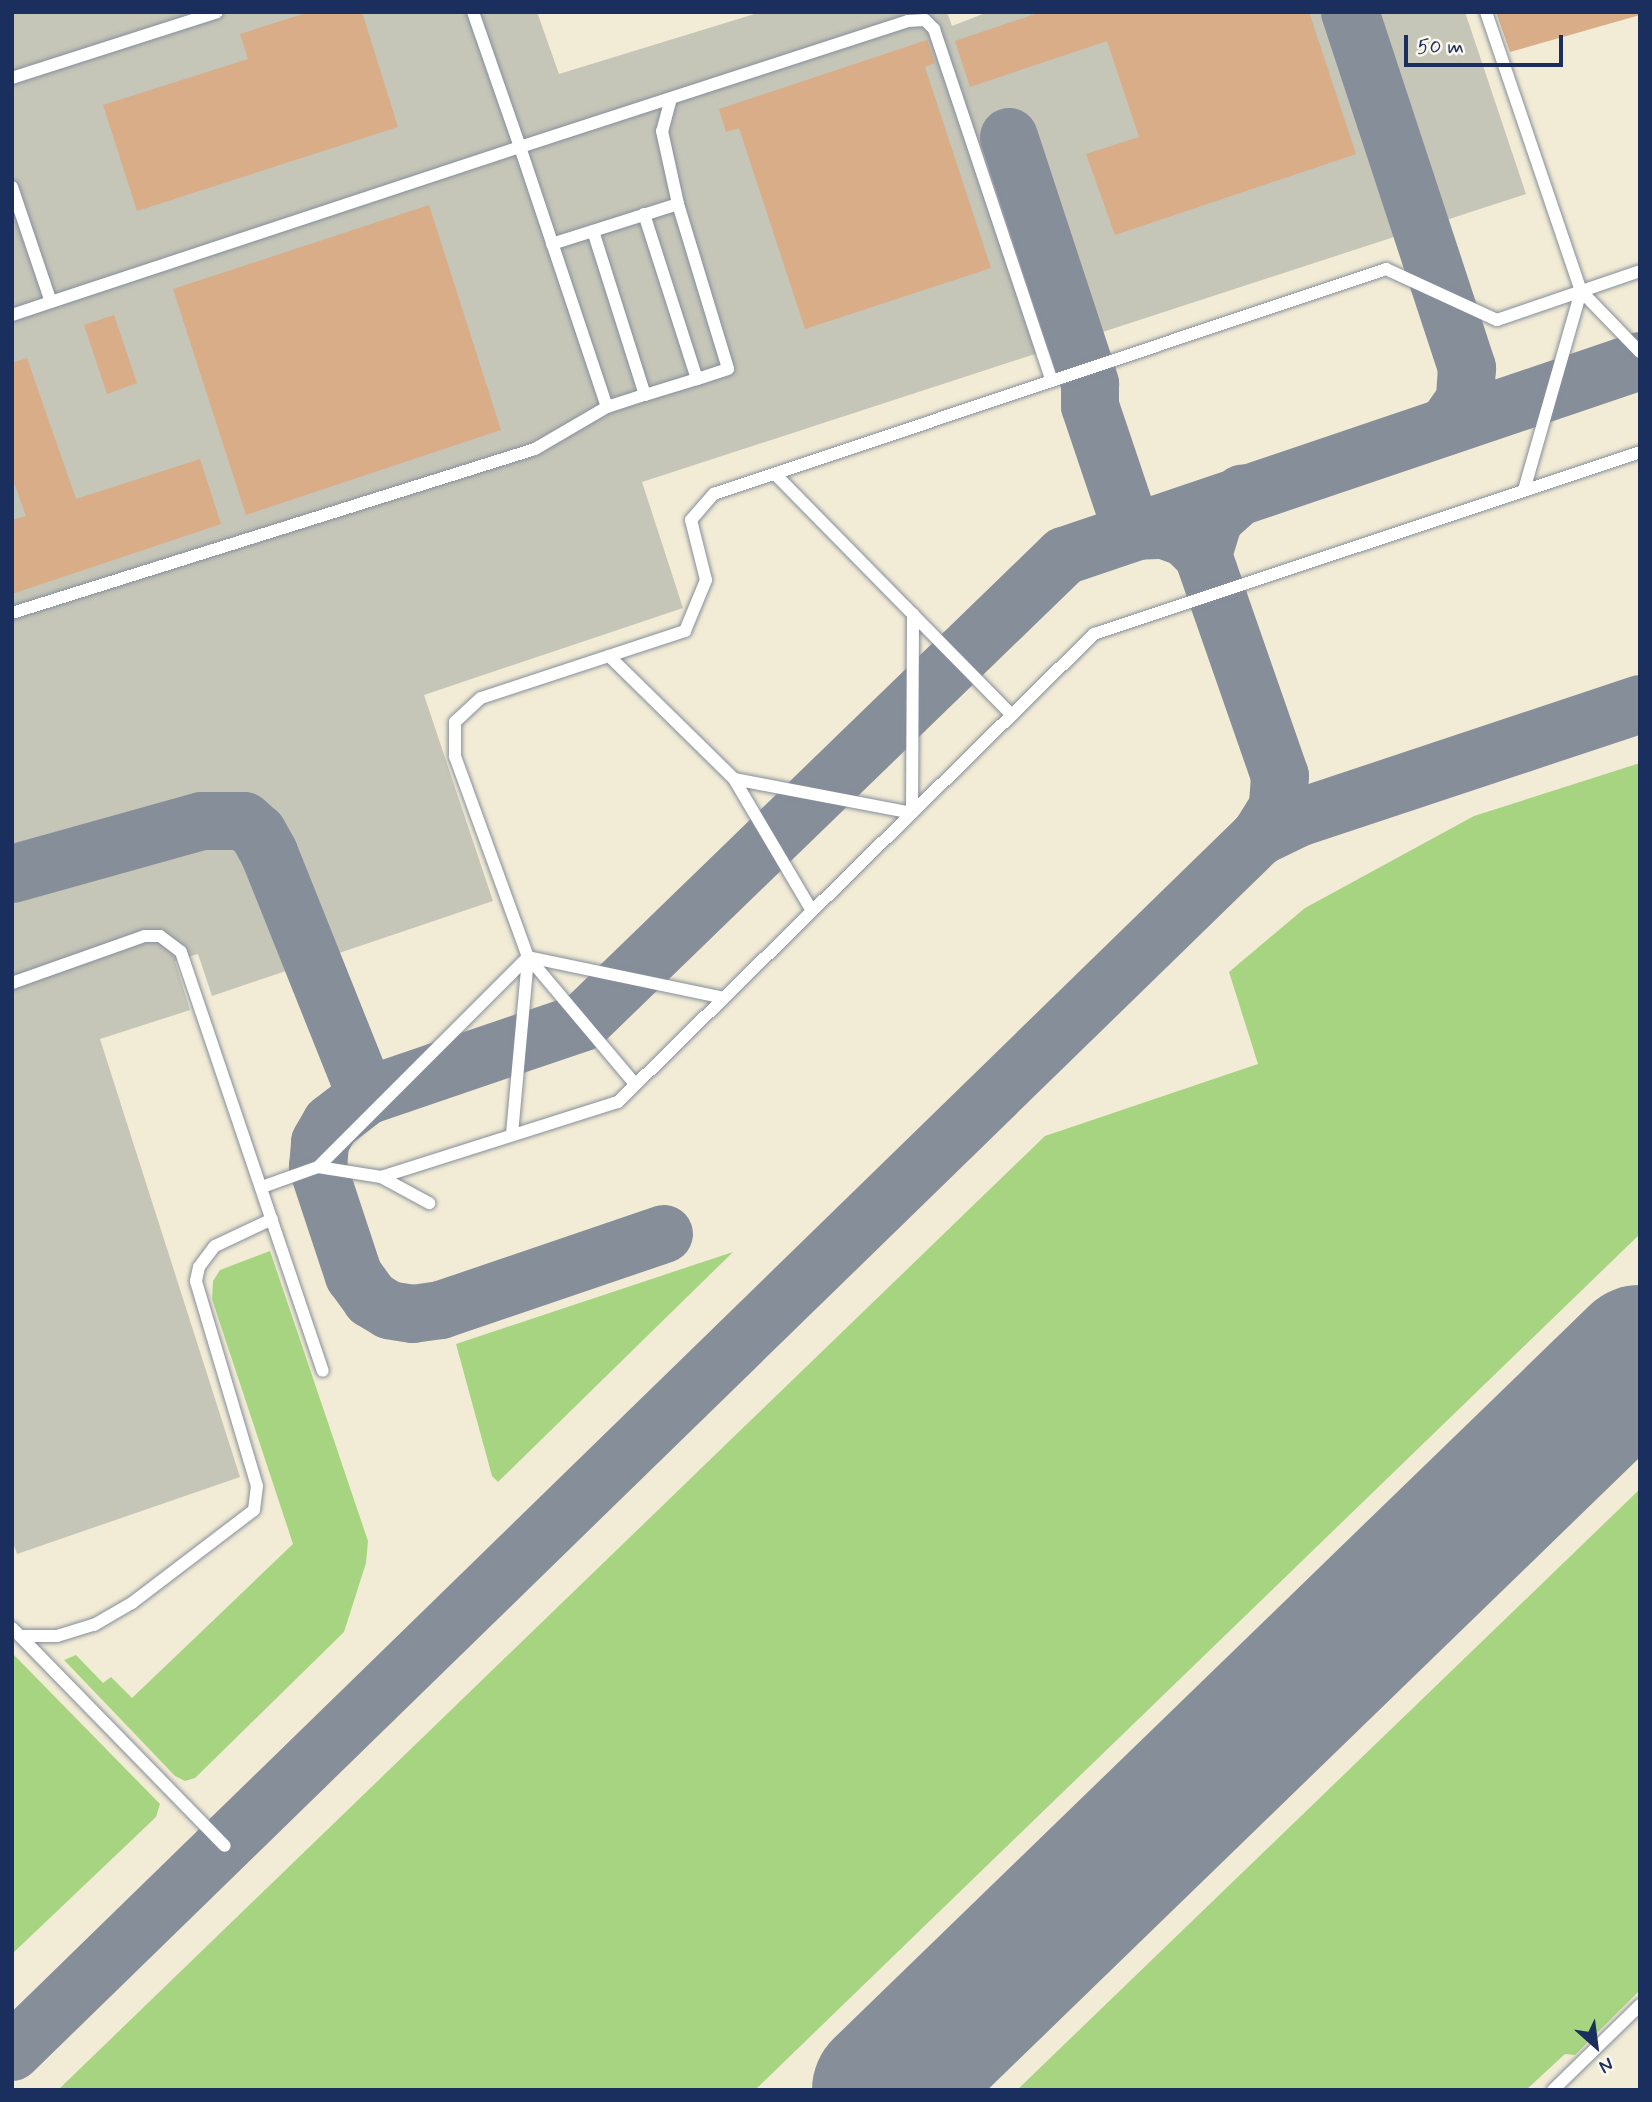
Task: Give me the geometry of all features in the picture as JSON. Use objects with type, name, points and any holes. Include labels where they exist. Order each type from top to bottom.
[{"type":"lane","points":[[12,78],[217,12]]},
{"type":"lane","points":[[473,12],[607,407]]},
{"type":"lane","points":[[1486,12],[1581,291],[1640,352]]},
{"type":"lane","points":[[12,315],[520,147],[670,102],[908,21],[925,20],[934,29],[1052,381]]},
{"type":"lane","points":[[12,613],[535,449],[607,407],[728,369],[678,204],[662,131],[670,102]]},
{"type":"lane","points":[[12,187],[51,302]]},
{"type":"lane","points":[[552,244],[678,204]]},
{"type":"lane","points":[[644,214],[697,379]]},
{"type":"lane","points":[[593,230],[645,396]]},
{"type":"lane","points":[[635,1084],[528,957],[455,756],[455,722],[481,698],[685,631],[706,580],[691,520],[714,494],[1386,269],[1497,320],[1640,271]]},
{"type":"lane","points":[[1524,490],[1581,291]]},
{"type":"lane","points":[[381,1177],[618,1102],[1083,643],[1108,628],[1640,452]]},
{"type":"lane","points":[[775,474],[1012,715]]},
{"type":"lane","points":[[912,813],[913,614]]},
{"type":"lane","points":[[609,656],[734,779],[812,911]]},
{"type":"lane","points":[[734,779],[912,813]]},
{"type":"lane","points":[[12,982],[145,936],[172,942],[189,970],[323,1370]]},
{"type":"lane","points":[[528,957],[724,998]]},
{"type":"lane","points":[[512,1134],[528,957]]},
{"type":"lane","points":[[262,1186],[318,1167],[528,957]]},
{"type":"lane","points":[[318,1167],[381,1177],[429,1203]]},
{"type":"lane","points":[[16,1632],[57,1636],[94,1625],[132,1604],[230,1533],[254,1510],[257,1486],[196,1282],[199,1267],[215,1246],[272,1219]]},
{"type":"lane","points":[[16,1632],[225,1846]]},
{"type":"lane","points":[[1553,2090],[1640,2005]]},
{"type":"shaded area","points":[[12,12],[537,12],[559,74],[761,12],[947,12],[952,26],[988,12],[1465,12],[1526,194],[642,482],[683,608],[424,695],[493,901],[212,996],[198,954],[175,961],[190,1010],[100,1039],[240,1477],[17,1554],[12,1540]]},
{"type":"green space","points":[[1640,763],[1640,1234],[755,2090],[58,2090],[1045,1136],[1258,1064],[1229,972],[1305,908],[1474,816]]},
{"type":"green space","points":[[270,1251],[368,1541],[366,1563],[344,1632],[195,1778],[185,1781],[175,1776],[64,1660],[76,1655],[103,1683],[111,1677],[132,1698],[293,1544],[212,1299],[213,1281],[220,1270]]},
{"type":"green space","points":[[733,1252],[498,1482],[492,1476],[456,1344]]},
{"type":"green space","points":[[1640,1489],[1640,1990],[1575,2055],[1565,2054],[1526,2090],[1017,2090]]},
{"type":"green space","points":[[12,1653],[160,1804],[156,1817],[12,1954]]},
{"type":"building","points":[[309,12],[362,12],[398,127],[137,211],[103,105],[248,59],[240,34]]},
{"type":"building","points":[[1041,12],[1309,12],[1356,154],[1115,235],[1086,154],[1139,137],[1107,41],[970,87],[955,41]]},
{"type":"building","points":[[1496,12],[1640,12],[1640,15],[1510,52]]},
{"type":"building","points":[[927,40],[935,63],[925,67],[991,268],[805,329],[739,128],[726,132],[719,109]]},
{"type":"building","points":[[429,205],[501,430],[246,515],[173,289]]},
{"type":"building","points":[[114,315],[137,383],[107,394],[84,325]]},
{"type":"building","points":[[27,358],[76,499],[200,459],[221,524],[12,594],[12,520],[26,516],[12,477],[12,363]]},
{"type":"taxiway","points":[[1350,12],[1467,368],[1465,400],[1447,426]]},
{"type":"taxiway","points":[[1009,137],[1090,384],[1090,406],[1132,531],[1164,530],[1186,538],[1203,555],[1214,519],[1242,494]]},
{"type":"taxiway","points":[[664,1234],[441,1310],[413,1314],[389,1310],[371,1299],[354,1276],[318,1167],[320,1142],[331,1123],[366,1096],[583,1022],[1064,556],[1640,361]]},
{"type":"taxiway","points":[[1203,555],[1280,776],[1278,807],[1259,837]]},
{"type":"taxiway","points":[[12,2052],[1259,837],[1298,818],[1640,704]]},
{"type":"taxiway","points":[[12,874],[202,821],[244,821],[258,833],[269,853],[366,1096]]},
{"type":"runway","points":[[884,2090],[1640,1357]]}]
